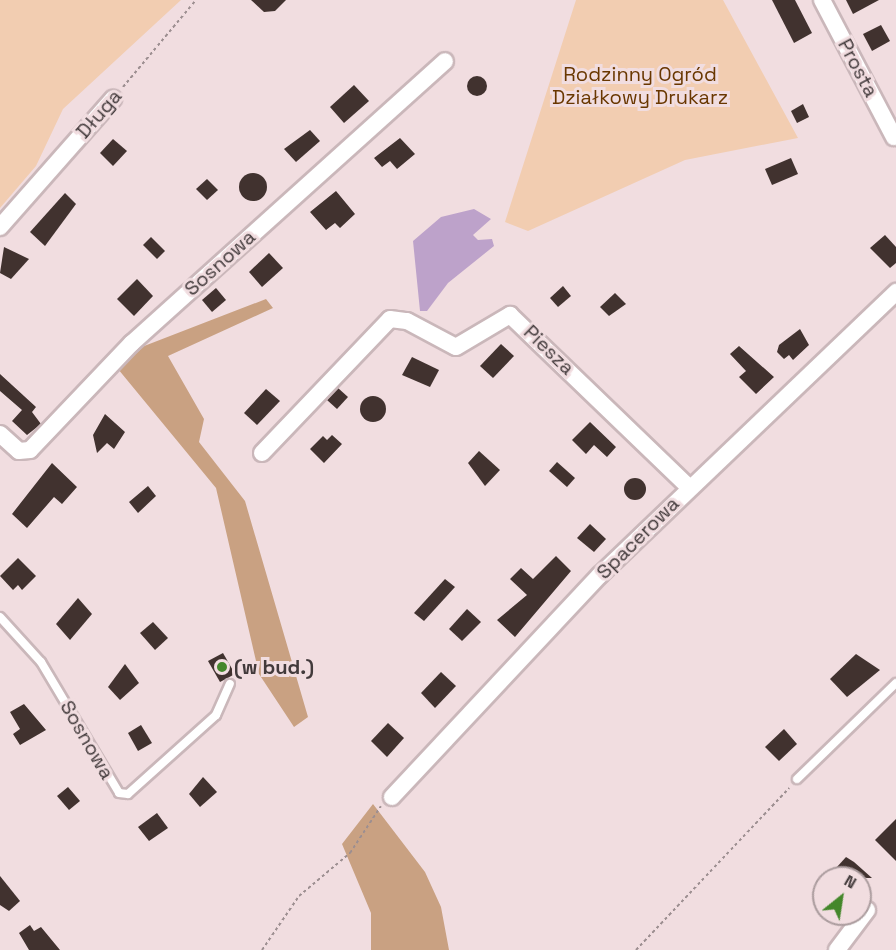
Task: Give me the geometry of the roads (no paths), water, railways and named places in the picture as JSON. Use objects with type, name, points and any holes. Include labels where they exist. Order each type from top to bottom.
[{"type":"street","name":"Prosta","points":[[822,0],[894,137]]},
{"type":"street","name":"Sosnowa","points":[[1,436],[19,451],[30,450],[132,343],[444,61]]},
{"type":"street","name":"Długa","points":[[0,228],[113,99]]},
{"type":"street","name":"Spacerowa","points":[[392,797],[689,487],[896,292]]},
{"type":"street","name":"Piesza","points":[[262,453],[390,320],[407,321],[456,347],[510,315],[689,487]]},
{"type":"street","points":[[837,950],[855,926]]},
{"type":"lane","name":"Sosnowa","points":[[0,617],[41,662],[119,793],[128,794],[216,715],[230,684]]},
{"type":"lane","points":[[797,779],[896,683]]},
{"type":"place","name":"(w bud.)","points":[[222,667]]},
{"type":"park label","name":"Rodzinny Ogród Działkowy Drukarz","points":[[640,86]]}]
